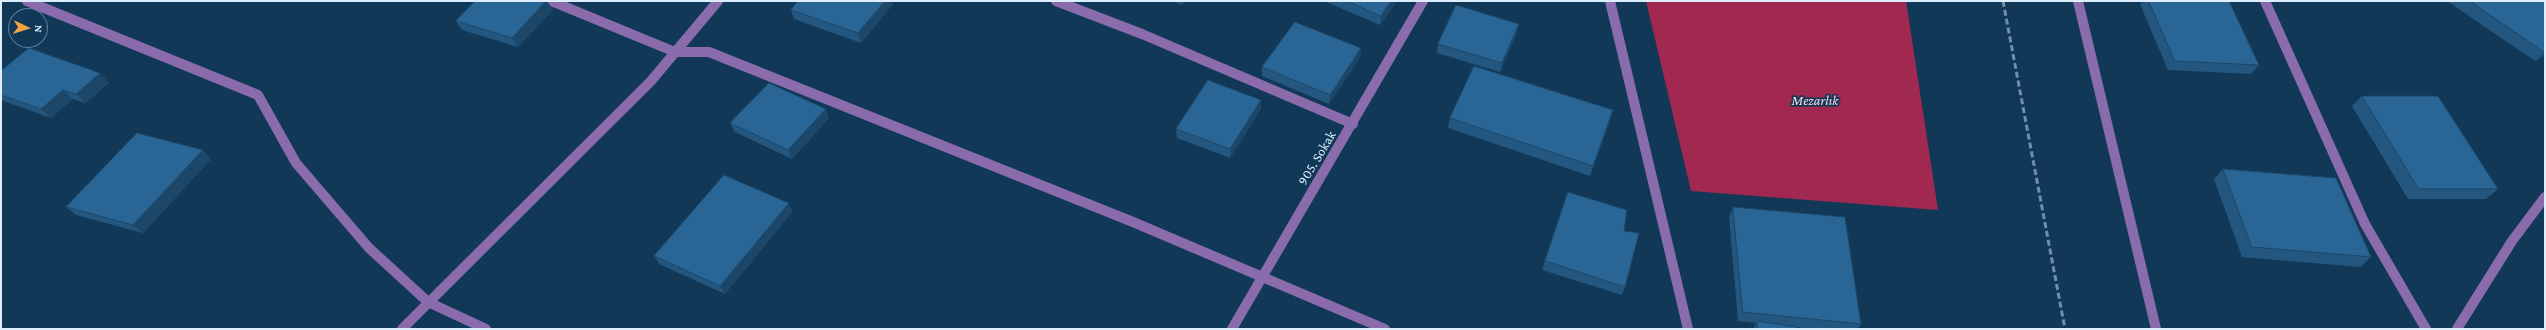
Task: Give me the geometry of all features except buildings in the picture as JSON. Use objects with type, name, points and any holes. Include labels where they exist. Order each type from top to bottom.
[{"type":"street","points":[[27,1],[258,95],[296,163],[369,248],[428,302],[486,329]]},
{"type":"street","points":[[551,1],[675,52],[709,52],[912,136],[1264,275],[1385,329]]},
{"type":"street","points":[[402,329],[646,86],[718,1]]},
{"type":"street","points":[[1056,1],[1142,34],[1353,124]]},
{"type":"street","name":"905. Sokak","points":[[1232,329],[1353,124],[1423,1]]},
{"type":"street","points":[[1610,1],[1688,329]]},
{"type":"street","points":[[2078,1],[2156,329]]},
{"type":"street","points":[[2265,1],[2366,224],[2426,329]]},
{"type":"street","points":[[2456,329],[2512,241],[2545,197]]},
{"type":"green space","name":"Mezarlık","points":[[1646,1],[1906,1],[1938,210],[1691,191]]},
{"type":"railway","points":[[2003,1],[2065,329]]}]
